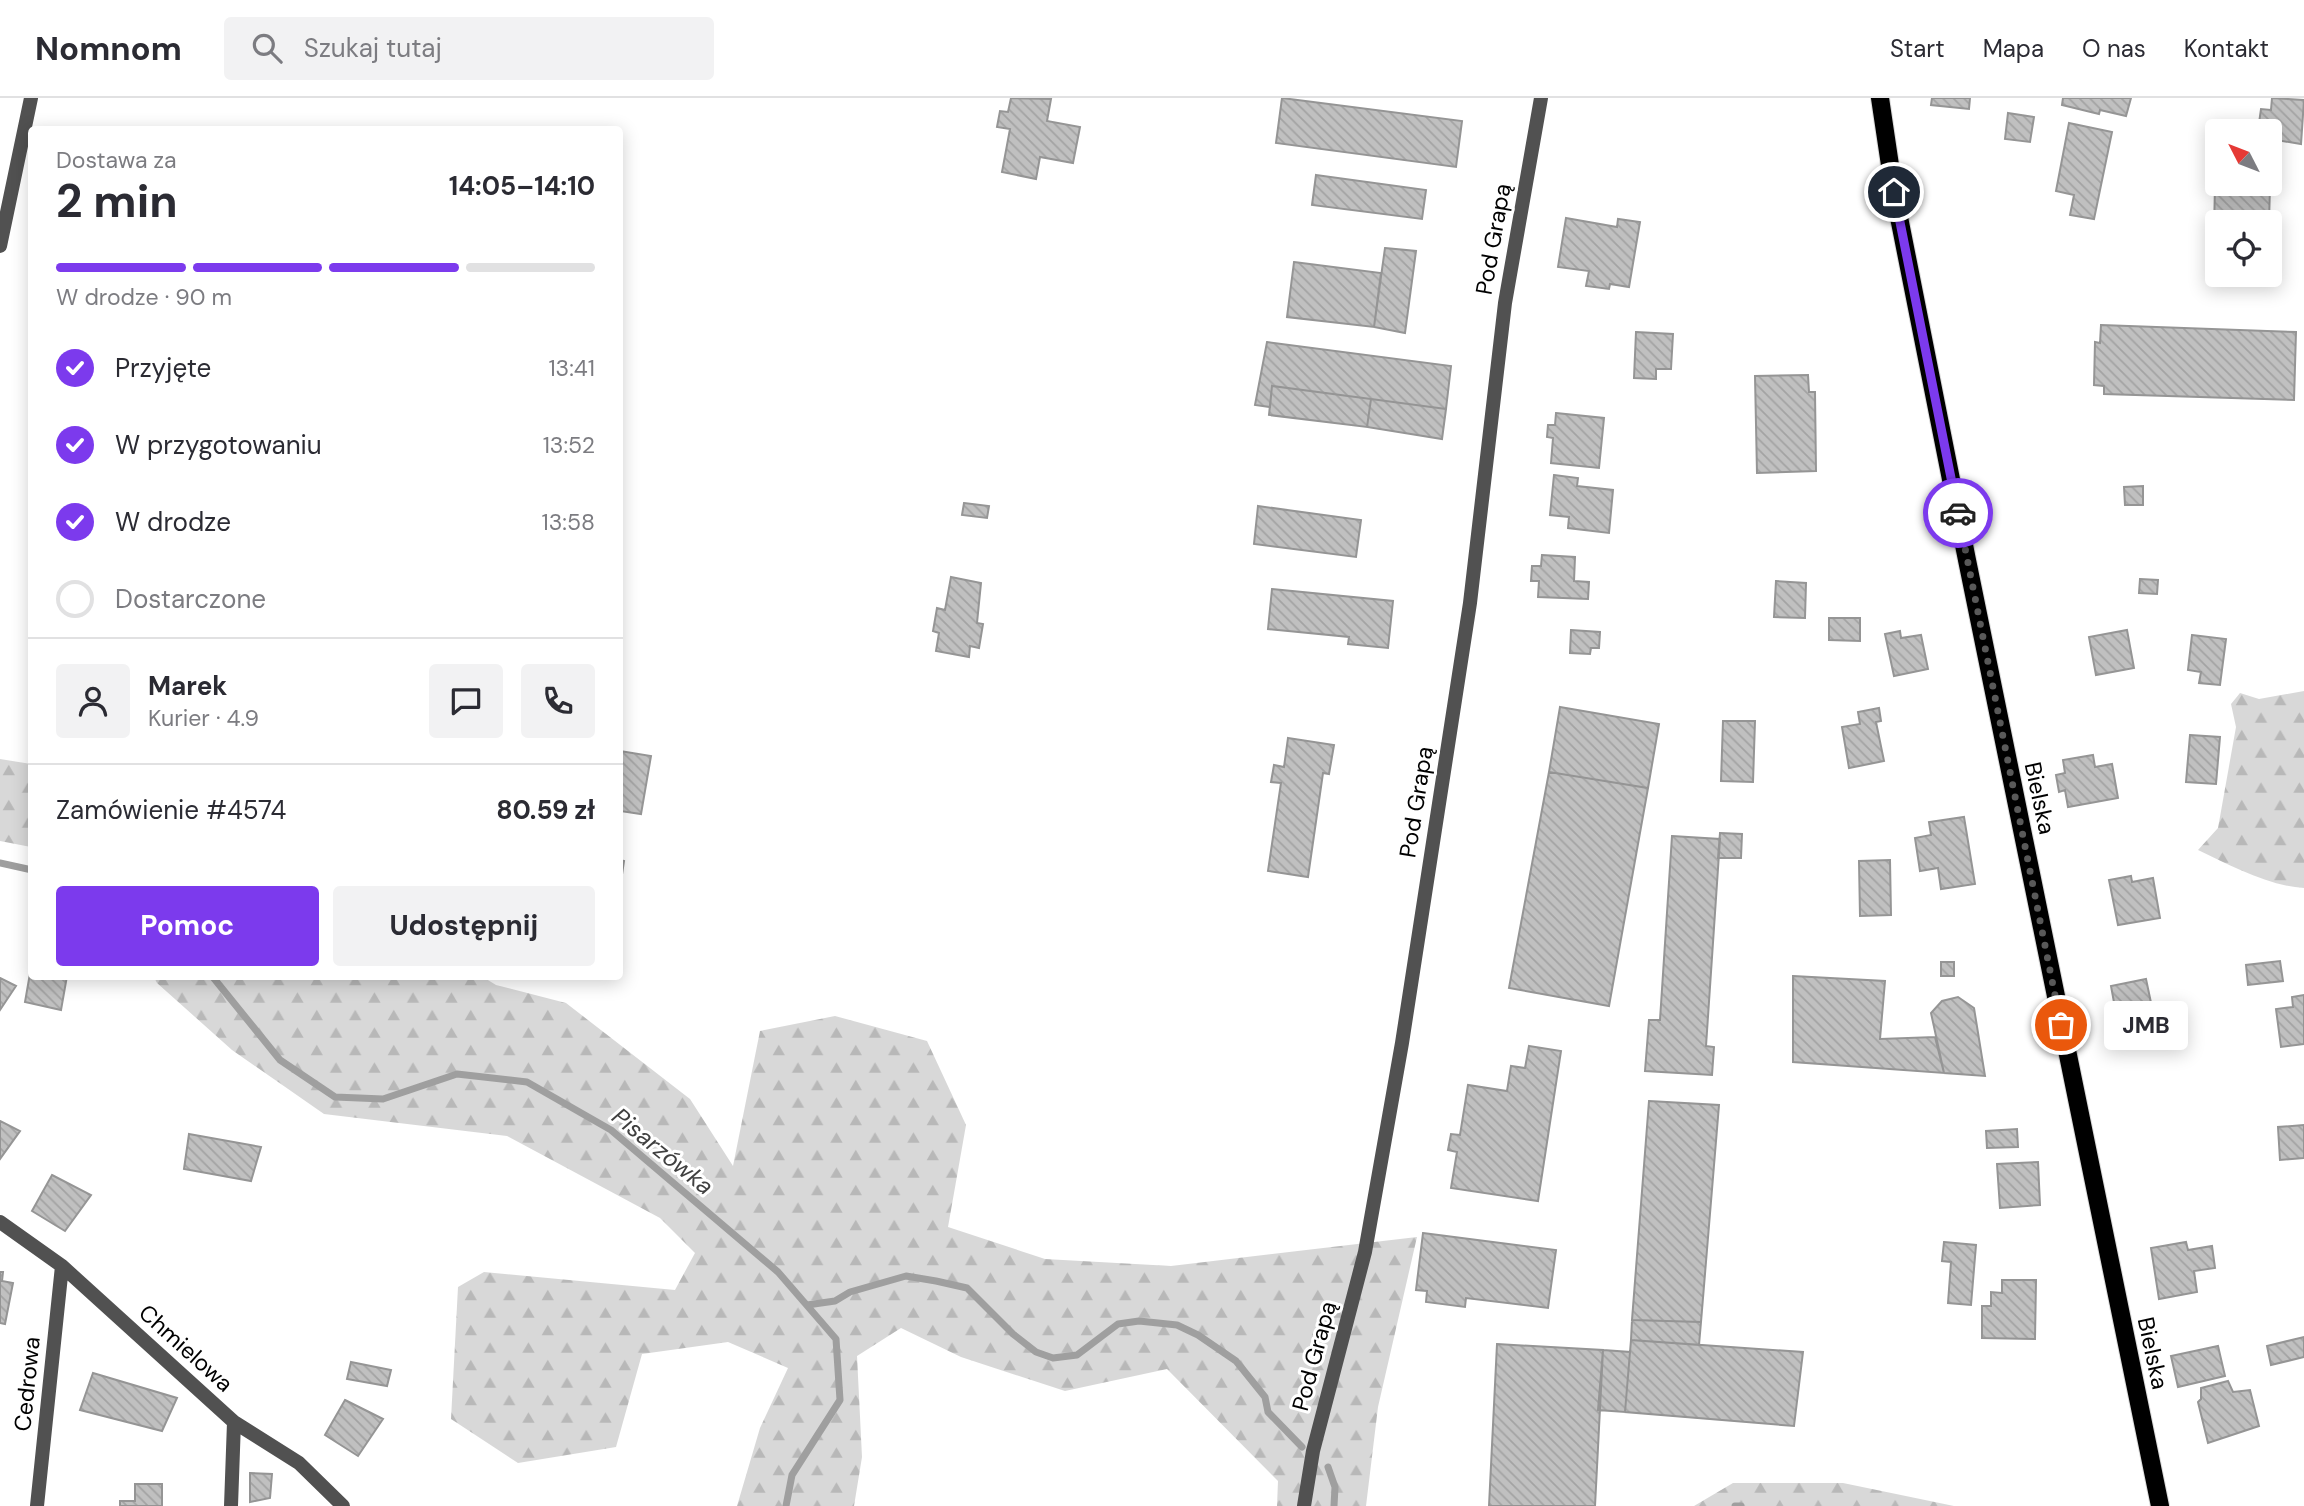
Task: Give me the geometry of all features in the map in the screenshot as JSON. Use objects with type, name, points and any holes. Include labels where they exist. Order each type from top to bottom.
[{"type":"main road","name":"Bielska","points":[[1880,98],[1894,192],[1967,560],[2160,1506]]},
{"type":"street","points":[[0,246],[32,98]]},
{"type":"street","name":"Pod Grapą","points":[[1304,1506],[1313,1451],[1365,1252],[1402,1044],[1470,603],[1505,303],[1541,98]]},
{"type":"street","name":"Chmielowa","points":[[0,1222],[62,1266],[234,1422],[299,1463],[343,1506]]},
{"type":"street","name":"Cedrowa","points":[[37,1506],[62,1266]]},
{"type":"street","points":[[231,1506],[234,1422]]},
{"type":"green space","points":[[2304,691],[2304,888],[2263,879],[2198,850],[2218,828],[2236,727],[2231,704],[2240,693],[2259,699]]},
{"type":"green space","points":[[0,759],[28,764],[28,846],[0,841]]},
{"type":"green space","points":[[156,980],[488,980],[496,985],[566,1003],[690,1099],[733,1166],[760,1031],[835,1016],[927,1041],[966,1125],[948,1227],[1045,1259],[1171,1266],[1417,1237],[1378,1407],[1366,1506],[1277,1506],[1278,1481],[1167,1369],[1065,1391],[961,1357],[901,1328],[857,1356],[862,1457],[854,1506],[737,1506],[760,1428],[788,1368],[728,1342],[642,1354],[616,1447],[518,1463],[451,1419],[458,1287],[484,1272],[675,1290],[695,1253],[660,1218],[507,1136],[324,1114],[232,1050]]},
{"type":"green space","points":[[1733,1483],[1843,1483],[1954,1506],[1694,1506]]},
{"type":"building","points":[[1011,98],[1051,99],[1047,121],[1080,127],[1073,163],[1040,157],[1036,179],[1002,172],[1010,129],[997,127],[1000,111],[1008,112]]},
{"type":"building","points":[[1282,98],[1462,121],[1456,167],[1276,143]]},
{"type":"building","points":[[1932,98],[1970,98],[1969,109],[1931,105]]},
{"type":"building","points":[[2063,98],[2131,98],[2126,116],[2100,110],[2099,114],[2062,105]]},
{"type":"building","points":[[2272,98],[2304,100],[2301,144],[2282,141],[2282,119],[2260,119],[2261,109],[2271,110]]},
{"type":"building","points":[[2008,113],[2034,117],[2030,142],[2005,139]]},
{"type":"building","points":[[2069,123],[2112,132],[2094,219],[2070,215],[2074,195],[2056,191]]},
{"type":"building","points":[[1316,175],[1426,190],[1422,219],[1312,205]]},
{"type":"building","points":[[2215,196],[2270,196],[2269,210],[2214,210]]},
{"type":"building","points":[[1566,218],[1617,227],[1618,219],[1640,222],[1629,287],[1610,284],[1609,289],[1586,286],[1589,271],[1558,267]]},
{"type":"building","points":[[1385,248],[1416,251],[1405,333],[1374,327]]},
{"type":"building","points":[[1294,262],[1381,273],[1374,327],[1287,317]]},
{"type":"building","points":[[2101,325],[2296,332],[2294,400],[2104,394],[2104,386],[2094,385],[2095,342],[2100,343]]},
{"type":"building","points":[[1636,332],[1673,334],[1671,369],[1656,369],[1656,379],[1634,378]]},
{"type":"building","points":[[1267,342],[1451,366],[1446,409],[1272,386],[1270,407],[1255,405]]},
{"type":"building","points":[[1808,375],[1809,392],[1815,392],[1816,471],[1757,473],[1755,376]]},
{"type":"building","points":[[1272,386],[1371,399],[1367,427],[1269,415]]},
{"type":"building","points":[[1371,399],[1446,409],[1442,439],[1367,427]]},
{"type":"building","points":[[1556,413],[1604,418],[1599,468],[1551,463],[1553,438],[1547,437],[1548,425],[1555,425]]},
{"type":"building","points":[[1554,475],[1578,478],[1577,486],[1613,490],[1609,533],[1568,528],[1569,517],[1550,515]]},
{"type":"building","points":[[2143,486],[2143,505],[2125,505],[2124,487]]},
{"type":"building","points":[[964,503],[989,506],[987,518],[962,515]]},
{"type":"building","points":[[1258,506],[1361,520],[1356,557],[1254,544]]},
{"type":"building","points":[[1542,555],[1575,557],[1574,581],[1589,582],[1588,599],[1538,597],[1539,581],[1531,581],[1532,566],[1541,566]]},
{"type":"building","points":[[951,577],[981,583],[977,623],[983,624],[979,648],[970,646],[969,657],[936,651],[939,633],[933,631],[937,608],[945,610]]},
{"type":"building","points":[[2140,579],[2158,580],[2157,594],[2139,593]]},
{"type":"building","points":[[1776,581],[1806,583],[1805,618],[1774,617]]},
{"type":"building","points":[[1272,589],[1393,601],[1388,648],[1348,644],[1349,637],[1268,629]]},
{"type":"building","points":[[1829,618],[1860,618],[1860,641],[1829,640]]},
{"type":"building","points":[[1571,630],[1600,632],[1599,648],[1591,648],[1590,654],[1570,653]]},
{"type":"building","points":[[2127,630],[2134,668],[2096,675],[2089,637]]},
{"type":"building","points":[[1900,631],[1901,638],[1921,635],[1928,669],[1894,676],[1885,634]]},
{"type":"building","points":[[2192,635],[2226,639],[2220,685],[2199,683],[2201,672],[2188,670]]},
{"type":"building","points":[[1560,707],[1659,724],[1648,788],[1549,772]]},
{"type":"building","points":[[1879,708],[1881,721],[1876,722],[1884,761],[1849,768],[1842,727],[1860,724],[1858,712]]},
{"type":"building","points":[[1723,721],[1755,721],[1753,782],[1721,781]]},
{"type":"building","points":[[2190,735],[2220,737],[2216,784],[2186,782]]},
{"type":"building","points":[[1288,738],[1334,745],[1329,774],[1323,773],[1308,877],[1268,871],[1281,783],[1271,782],[1274,765],[1284,767]]},
{"type":"building","points":[[623,751],[651,756],[641,814],[623,811]]},
{"type":"building","points":[[2093,755],[2095,767],[2112,764],[2118,798],[2068,807],[2065,790],[2059,792],[2056,775],[2065,773],[2063,760]]},
{"type":"building","points":[[1549,772],[1648,788],[1609,1006],[1509,988]]},
{"type":"building","points":[[1964,817],[1975,884],[1941,889],[1938,868],[1920,871],[1915,838],[1931,835],[1929,822]]},
{"type":"building","points":[[1720,833],[1742,834],[1741,858],[1718,858]]},
{"type":"building","points":[[1672,836],[1720,839],[1706,1046],[1714,1047],[1712,1075],[1645,1071],[1649,1020],[1660,1020]]},
{"type":"building","points":[[1890,860],[1891,915],[1860,916],[1859,861]]},
{"type":"building","points":[[2131,876],[2132,882],[2153,878],[2160,918],[2118,925],[2109,880]]},
{"type":"building","points":[[2280,961],[2283,981],[2248,985],[2246,965]]},
{"type":"building","points":[[1941,962],[1954,962],[1954,976],[1941,976]]},
{"type":"building","points":[[1793,976],[1885,981],[1880,1039],[1935,1037],[1944,1073],[1793,1062]]},
{"type":"building","points":[[0,978],[16,986],[0,1010]]},
{"type":"building","points":[[2146,979],[2154,1017],[2118,1024],[2111,986]]},
{"type":"building","points":[[29,980],[66,980],[61,1010],[25,1002]]},
{"type":"building","points":[[2304,995],[2304,1044],[2281,1047],[2276,1009],[2293,1007],[2292,997]]},
{"type":"building","points":[[1958,997],[1974,1008],[1985,1076],[1944,1073],[1931,1013],[1942,1001]]},
{"type":"building","points":[[1529,1046],[1561,1051],[1538,1201],[1451,1188],[1457,1152],[1448,1150],[1451,1134],[1460,1135],[1468,1085],[1507,1091],[1511,1066],[1525,1068]]},
{"type":"building","points":[[1649,1101],[1719,1105],[1701,1322],[1632,1320]]},
{"type":"building","points":[[0,1121],[20,1131],[0,1159]]},
{"type":"building","points":[[2304,1125],[2304,1158],[2280,1160],[2278,1127]]},
{"type":"building","points":[[2017,1129],[2018,1147],[1987,1148],[1986,1131]]},
{"type":"building","points":[[189,1134],[261,1147],[251,1181],[184,1169]]},
{"type":"building","points":[[2038,1162],[2040,1205],[2000,1208],[1997,1164]]},
{"type":"building","points":[[52,1175],[91,1195],[65,1231],[32,1211]]},
{"type":"building","points":[[1423,1233],[1556,1250],[1548,1308],[1466,1298],[1465,1307],[1426,1302],[1427,1291],[1416,1290]]},
{"type":"building","points":[[1944,1242],[1976,1245],[1971,1305],[1948,1303],[1951,1262],[1942,1261]]},
{"type":"building","points":[[2186,1242],[2188,1250],[2212,1246],[2215,1268],[2194,1271],[2197,1292],[2159,1299],[2151,1248]]},
{"type":"building","points":[[0,1272],[3,1272],[2,1281],[13,1283],[5,1324],[0,1323]]},
{"type":"building","points":[[2002,1280],[2036,1280],[2035,1339],[1982,1338],[1982,1306],[1991,1306],[1991,1292],[2002,1293]]},
{"type":"building","points":[[1632,1320],[1701,1322],[1699,1345],[1631,1340]]},
{"type":"building","points":[[2304,1337],[2304,1357],[2271,1365],[2267,1346]]},
{"type":"building","points":[[1631,1340],[1803,1352],[1794,1426],[1625,1412]]},
{"type":"building","points":[[1497,1344],[1603,1350],[1595,1506],[1489,1506]]},
{"type":"building","points":[[2218,1346],[2225,1376],[2178,1387],[2171,1356]]},
{"type":"building","points":[[1603,1350],[1630,1352],[1625,1412],[1598,1410]]},
{"type":"building","points":[[351,1362],[391,1370],[387,1386],[347,1379]]},
{"type":"building","points":[[93,1373],[177,1398],[162,1431],[80,1410]]},
{"type":"building","points":[[2228,1381],[2233,1392],[2250,1390],[2259,1426],[2208,1443],[2198,1402],[2201,1399],[2201,1388]]},
{"type":"building","points":[[345,1400],[383,1419],[358,1456],[325,1435]]},
{"type":"building","points":[[250,1473],[272,1474],[270,1498],[250,1502]]},
{"type":"building","points":[[135,1484],[162,1484],[162,1506],[120,1506],[120,1501],[135,1501]]},
{"type":"waterway","name":"Pisarzówka","points":[[0,863],[28,869]]},
{"type":"waterway","name":"Pisarzówka","points":[[215,980],[280,1060],[335,1097],[383,1099],[457,1074],[527,1082],[611,1130],[778,1272],[836,1339],[840,1400],[792,1475],[786,1506]]},
{"type":"waterway","points":[[807,1305],[835,1301],[850,1292],[906,1276],[936,1281],[967,1288],[1013,1334],[1036,1352],[1053,1358],[1077,1355],[1118,1324],[1139,1321],[1177,1325],[1198,1335],[1236,1361],[1265,1397],[1268,1412],[1302,1447]]},
{"type":"waterway","points":[[1328,1467],[1335,1487],[1334,1506]]},
{"type":"waterway","points":[[1735,1506],[1741,1506]]},
{"type":"way so far","points":[[1958,513],[2061,1025]]},
{"type":"place","name":"JMB","points":[[2061,1025]]},
{"type":"route","points":[[1894,192],[1958,513]]}]
